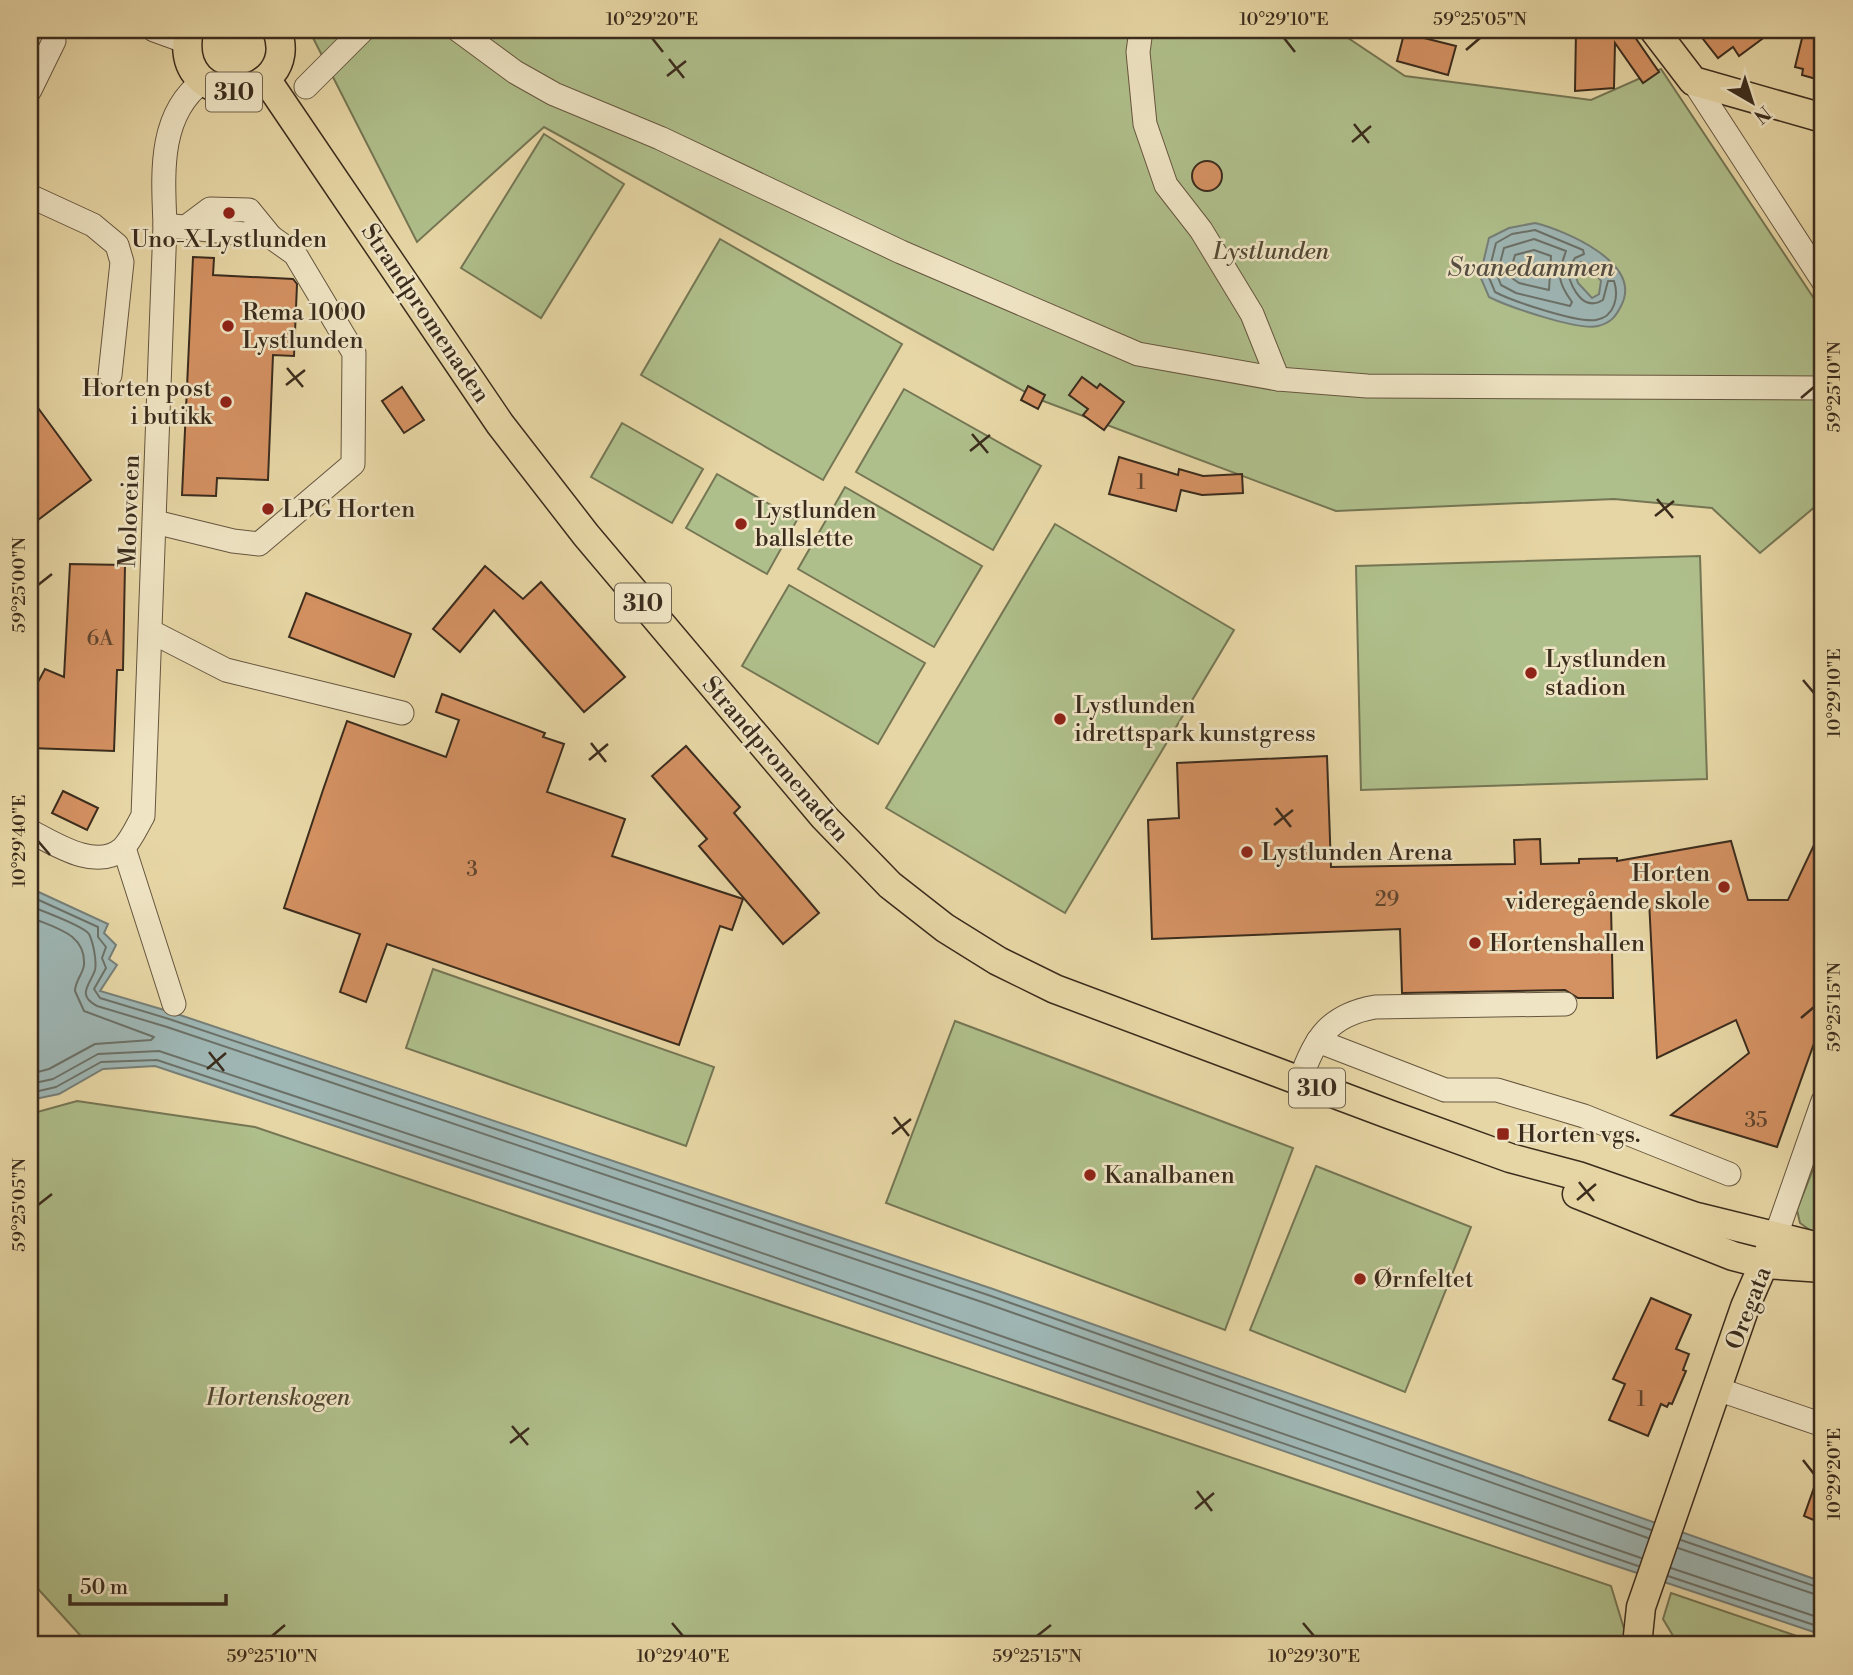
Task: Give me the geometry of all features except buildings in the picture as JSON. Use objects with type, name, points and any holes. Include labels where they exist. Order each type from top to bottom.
[{"type":"main road","name":"310","points":[[188,36],[193,69],[203,81],[215,88],[242,92],[266,79],[276,66],[280,51],[277,30]]},
{"type":"main road","points":[[1654,30],[1693,81],[1823,118]]},
{"type":"main road","name":"Strandpromenaden","points":[[266,79],[500,424],[542,479],[674,642],[863,859],[945,928],[1024,975],[1163,1032],[1510,1158],[1578,1176],[1693,1216],[1770,1251],[1823,1268]]},
{"type":"main road","name":"Strandpromenaden","points":[[1770,1251],[1823,1248]]},
{"type":"main road","name":"Oregata","points":[[1637,1645],[1641,1607],[1745,1307],[1770,1251]]},
{"type":"street","points":[[154,30],[188,36]]},
{"type":"street","points":[[306,87],[363,30]]},
{"type":"street","points":[[458,30],[515,72],[554,94],[660,138],[1015,303],[1138,354],[1278,379],[1367,386],[1823,388]]},
{"type":"street","points":[[1141,30],[1138,52],[1145,124],[1166,185],[1201,230],[1252,314],[1278,379]]},
{"type":"street","points":[[30,90],[54,41]]},
{"type":"street","name":"Moloveien","points":[[124,848],[144,816],[155,523],[182,227],[163,179],[167,137],[176,112],[188,92],[203,81]]},
{"type":"street","points":[[1693,81],[1823,281]]},
{"type":"street","points":[[30,196],[93,225],[117,245],[122,262],[110,374]]},
{"type":"street","points":[[155,523],[233,541],[259,544],[353,464],[354,353],[295,254],[266,236],[249,210],[210,209],[182,227]]},
{"type":"street","points":[[152,632],[226,670],[402,713]]},
{"type":"street","points":[[30,831],[87,857],[108,858],[124,848],[174,1004]]},
{"type":"street","points":[[1300,1082],[1308,1057],[1327,1028],[1356,1010],[1375,1007],[1565,1004]]},
{"type":"street","points":[[1318,1041],[1445,1090],[1461,1092],[1487,1088],[1584,1116],[1729,1174]]},
{"type":"street","name":"Oregata","points":[[1770,1251],[1823,1101]]},
{"type":"street","points":[[1717,1389],[1823,1425]]},
{"type":"green space","name":"Lystlunden","points":[[309,30],[1336,30],[1405,76],[1591,100],[1661,69],[1823,312],[1823,500],[1760,553],[1712,508],[1614,499],[1336,511],[1038,399],[544,127],[417,242]]},
{"type":"green space","points":[[544,134],[624,184],[541,318],[461,268]]},
{"type":"green space","points":[[720,239],[902,344],[823,480],[641,375]]},
{"type":"green space","points":[[904,389],[1041,466],[993,550],[856,472]]},
{"type":"green space","points":[[622,423],[703,469],[672,523],[591,477]]},
{"type":"green space","name":"Lystlunden ballslette","points":[[717,474],[797,520],[767,574],[686,528]]},
{"type":"green space","points":[[845,487],[982,566],[934,647],[798,569]]},
{"type":"green space","name":"Lystlunden idrettspark kunstgress","points":[[1055,524],[1234,630],[1065,913],[886,808]]},
{"type":"green space","name":"Lystlunden stadion","points":[[1700,556],[1707,779],[1361,790],[1356,566]]},
{"type":"green space","points":[[789,585],[925,663],[878,744],[742,666]]},
{"type":"green space","points":[[433,969],[714,1067],[686,1146],[406,1048]]},
{"type":"green space","name":"Kanalbanen","points":[[955,1021],[1293,1148],[1225,1330],[886,1203]]},
{"type":"green space","name":"Hortenskogen","points":[[77,1101],[255,1127],[1611,1586],[1629,1645],[89,1645],[30,1580],[30,1114]]},
{"type":"green space","points":[[1823,1144],[1823,1232],[1814,1233],[1800,1223],[1797,1210]]},
{"type":"green space","name":"Ørnfeltet","points":[[1316,1166],[1471,1227],[1405,1392],[1250,1330]]},
{"type":"green space","points":[[1671,1593],[1823,1645],[1678,1644],[1663,1619]]},
{"type":"water","name":"Svanedammen","points":[[1535,223],[1548,227],[1581,241],[1612,263],[1621,276],[1625,290],[1615,316],[1606,323],[1589,327],[1560,322],[1489,297],[1480,276],[1489,238],[1509,228]],"holes":[[[1581,262],[1589,265],[1601,281],[1599,294],[1592,298],[1578,283],[1574,270]]]},
{"type":"water","points":[[30,888],[108,924],[104,933],[116,945],[109,959],[117,965],[100,991],[171,1012],[993,1289],[1823,1582],[1823,1635],[1586,1556],[656,1233],[155,1066],[103,1069],[59,1094],[30,1100]]},
{"type":"place","name":"Uno-X Lystlunden","points":[[229,213]]},
{"type":"place","name":"Rema 1000 Lystlunden","points":[[228,326]]},
{"type":"place","name":"Horten post i butikk","points":[[226,402]]},
{"type":"place","name":"LPG Horten","points":[[268,509]]},
{"type":"place","name":"Lystlunden ballslette","points":[[741,524]]},
{"type":"place","name":"Lystlunden stadion","points":[[1531,673]]},
{"type":"place","name":"Lystlunden idrettspark kunstgress","points":[[1060,719]]},
{"type":"place","name":"Lystlunden Arena","points":[[1247,852]]},
{"type":"place","name":"Horten videregående skole","points":[[1724,887]]},
{"type":"place","name":"Hortenshallen","points":[[1475,943]]},
{"type":"place","name":"Horten vgs.","points":[[1503,1134]]},
{"type":"place","name":"Kanalbanen","points":[[1090,1175]]},
{"type":"place","name":"Ørnfeltet","points":[[1360,1279]]}]
